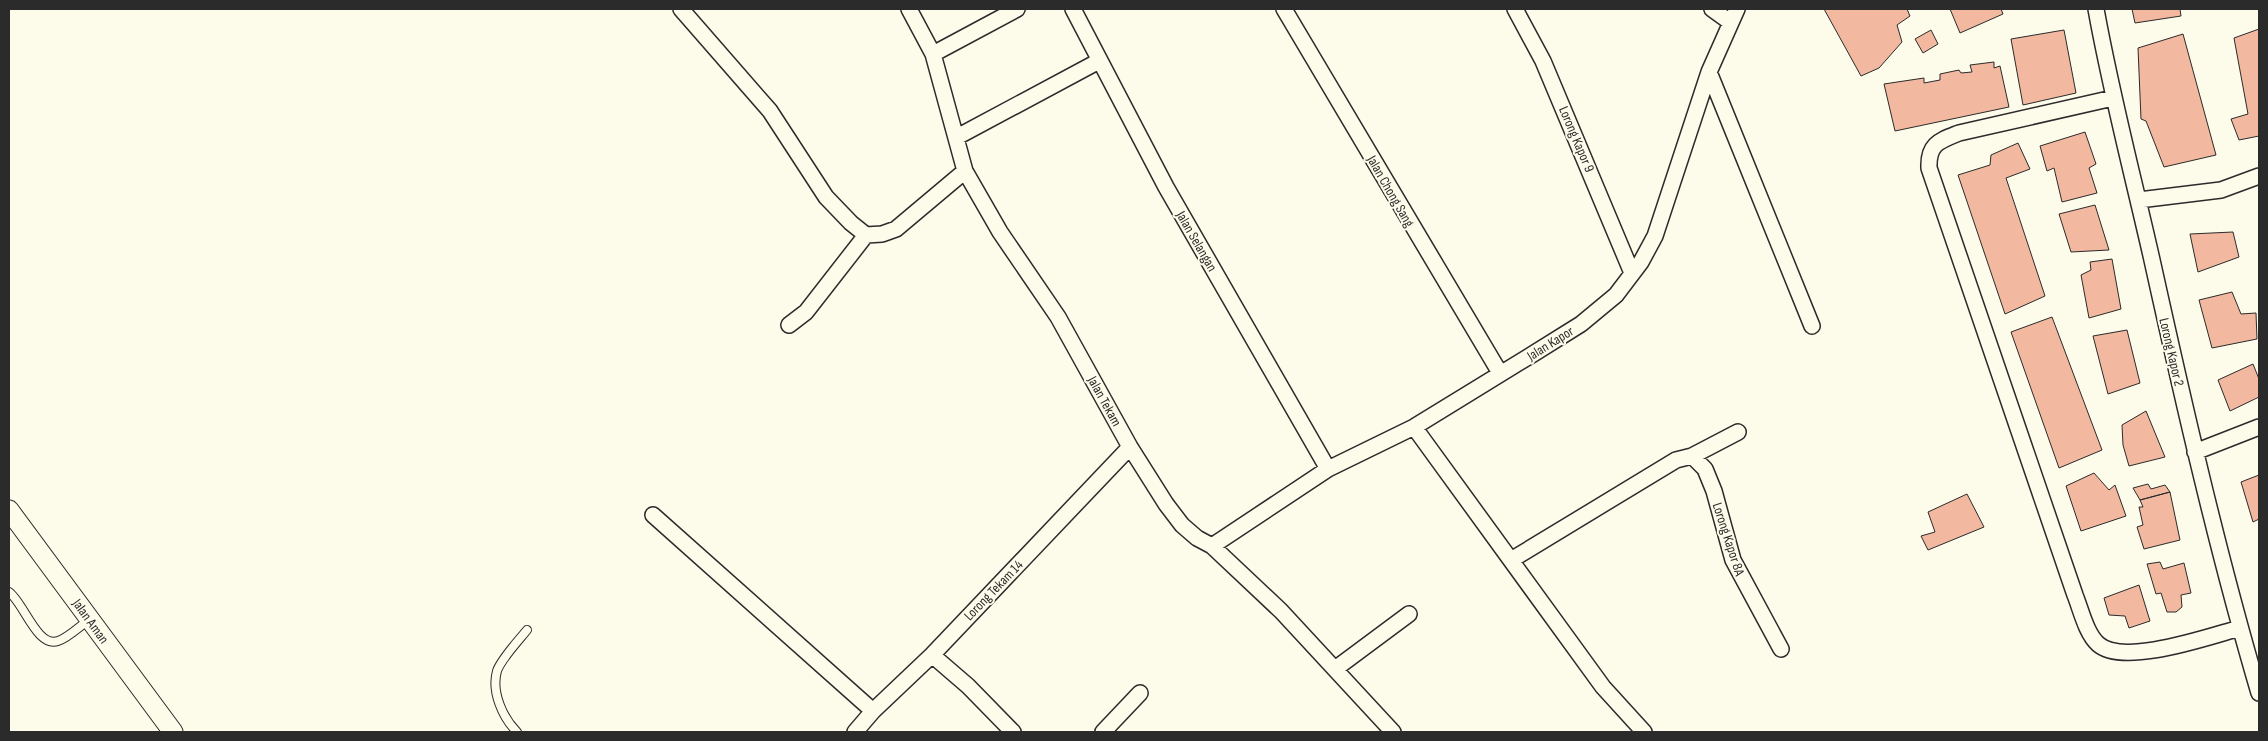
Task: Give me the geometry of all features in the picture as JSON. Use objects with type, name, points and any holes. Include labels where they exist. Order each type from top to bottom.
[{"type":"street","points":[[681,9],[770,111],[826,197],[851,223],[866,235],[882,234],[896,229],[964,171]]},
{"type":"street","name":"Jalan Tekam","points":[[909,9],[933,54],[957,137],[964,171],[1000,232],[1058,317],[1130,447],[1182,525],[1196,538],[1212,546],[1281,611],[1393,732]]},
{"type":"street","points":[[933,54],[1018,9]]},
{"type":"street","name":"Jalan Selangan","points":[[1073,9],[1166,187],[1328,469]]},
{"type":"street","name":"Jalan Chong Sang","points":[[1284,9],[1500,373]]},
{"type":"street","name":"Lorong Kapor 9","points":[[1515,9],[1543,60],[1632,273]]},
{"type":"street","points":[[1712,9],[1734,15]]},
{"type":"street","name":"Lorong Kapor 2","points":[[2096,9],[2113,98],[2195,452],[2240,628],[2259,693]]},
{"type":"street","name":"Jalan Kapor","points":[[1212,546],[1328,469],[1414,426],[1581,324],[1616,295],[1655,236],[1709,72],[1734,15]]},
{"type":"street","points":[[957,137],[1099,61]]},
{"type":"street","points":[[1709,72],[1812,326]]},
{"type":"street","points":[[2113,98],[1959,133],[1936,144],[1928,156],[1933,187],[2075,595],[2091,635],[2098,644],[2110,651],[2137,652],[2188,643],[2240,628]]},
{"type":"street","points":[[2138,200],[2221,190],[2259,176]]},
{"type":"street","points":[[789,325],[806,312],[866,235]]},
{"type":"street","points":[[1414,426],[1603,687],[1644,732]]},
{"type":"street","points":[[2195,452],[2259,427]]},
{"type":"street","points":[[1511,560],[1676,460],[1692,456],[1738,432]]},
{"type":"street","name":"Lorong Tekam 14","points":[[855,732],[873,710],[932,655],[1130,447]]},
{"type":"street","name":"Lorong Kapor 8A","points":[[1692,456],[1705,469],[1714,491],[1733,560],[1781,649]]},
{"type":"street","name":"Jalan Aman","points":[[9,510],[173,732]]},
{"type":"street","points":[[653,514],[873,710]]},
{"type":"street","points":[[1335,669],[1409,614]]},
{"type":"street","points":[[932,655],[968,686],[1013,732]]},
{"type":"street","points":[[1103,732],[1140,693]]},
{"type":"lane","points":[[9,592],[16,598],[39,635],[45,641],[57,642],[90,619]]},
{"type":"lane","points":[[517,732],[497,700],[496,681],[498,670],[527,630]]},
{"type":"building","points":[[1824,9],[1907,9],[1910,16],[1897,25],[1902,42],[1879,68],[1861,76]]},
{"type":"building","points":[[1950,9],[2001,9],[2003,14],[1960,33]]},
{"type":"building","points":[[2132,9],[2180,9],[2181,16],[2135,23]]},
{"type":"building","points":[[2259,29],[2259,136],[2239,140],[2231,119],[2248,114],[2234,38]]},
{"type":"building","points":[[1931,30],[1938,44],[1923,53],[1915,39]]},
{"type":"building","points":[[2064,30],[2076,93],[2023,105],[2011,39]]},
{"type":"building","points":[[2183,34],[2216,155],[2164,167],[2146,121],[2141,119],[2138,48]]},
{"type":"building","points":[[1994,62],[1994,68],[2000,66],[2009,107],[1895,131],[1884,84],[1924,78],[1924,83],[1940,80],[1940,74],[1959,70],[1961,73],[1972,72],[1970,65]]},
{"type":"building","points":[[2085,132],[2096,164],[2089,168],[2097,193],[2062,202],[2054,168],[2047,171],[2040,146]]},
{"type":"building","points":[[2018,143],[2030,169],[2006,178],[2045,296],[2005,314],[1958,175],[1990,165],[1991,155]]},
{"type":"building","points":[[2095,205],[2109,250],[2071,252],[2059,214]]},
{"type":"building","points":[[2233,232],[2239,257],[2198,272],[2190,234]]},
{"type":"building","points":[[2112,259],[2121,309],[2089,318],[2081,275],[2091,270],[2090,262]]},
{"type":"building","points":[[2232,292],[2241,314],[2256,313],[2257,339],[2212,348],[2199,300]]},
{"type":"building","points":[[2052,317],[2102,450],[2059,468],[2011,332]]},
{"type":"building","points":[[2127,330],[2140,383],[2108,394],[2093,336]]},
{"type":"building","points":[[2253,364],[2259,379],[2259,397],[2230,411],[2218,380]]},
{"type":"building","points":[[2146,411],[2165,457],[2129,466],[2123,445],[2122,425]]},
{"type":"building","points":[[2094,473],[2109,490],[2115,485],[2126,516],[2081,531],[2066,486]]},
{"type":"building","points":[[2259,475],[2259,519],[2253,522],[2241,482]]},
{"type":"building","points":[[2148,484],[2151,489],[2165,485],[2170,492],[2140,500],[2133,488]]},
{"type":"building","points":[[2170,492],[2180,540],[2144,549],[2137,527],[2143,525],[2139,507],[2143,507],[2140,500]]},
{"type":"building","points":[[1967,494],[1984,527],[1928,550],[1921,536],[1935,532],[1928,512]]},
{"type":"building","points":[[2160,562],[2163,569],[2184,563],[2191,593],[2181,595],[2182,607],[2176,612],[2167,612],[2161,593],[2156,594],[2147,564]]},
{"type":"building","points":[[2139,585],[2150,621],[2129,628],[2125,616],[2109,615],[2104,598]]}]
